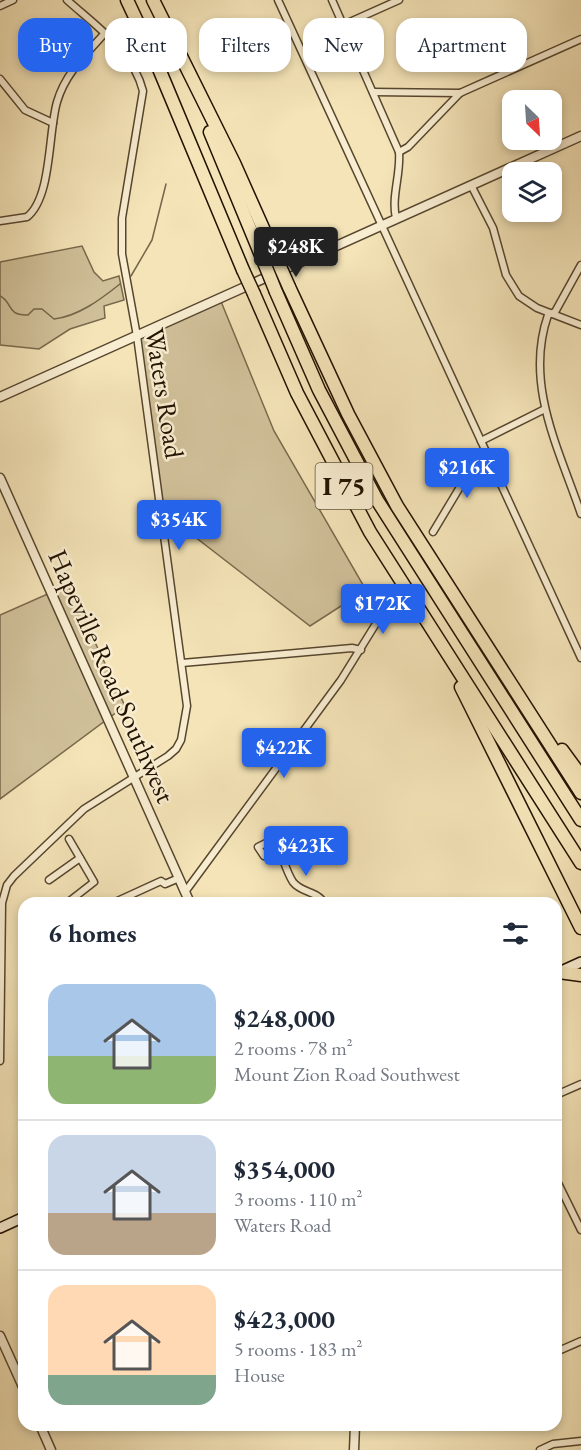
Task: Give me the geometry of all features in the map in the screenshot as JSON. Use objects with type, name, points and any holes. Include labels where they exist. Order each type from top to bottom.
[{"type":"highway","name":"I 75","points":[[127,0],[161,73],[297,393],[331,463],[370,532],[454,667],[581,863]]},
{"type":"highway","name":"I 75","points":[[153,0],[269,257],[276,292],[319,390],[377,500],[581,820]]},
{"type":"highway","points":[[269,257],[289,287],[372,460],[459,604],[581,793]]},
{"type":"highway","points":[[459,604],[489,641],[581,776]]},
{"type":"highway","points":[[454,667],[474,717],[534,829],[581,928]]},
{"type":"highway","points":[[562,973],[581,975]]},
{"type":"main road","points":[[562,971],[581,962]]},
{"type":"main road","points":[[0,1228],[18,1220]]},
{"type":"street","points":[[0,6],[13,0]]},
{"type":"street","name":"Waters Road","points":[[68,0],[105,33]]},
{"type":"street","points":[[278,0],[581,658]]},
{"type":"street","points":[[332,0],[340,18]]},
{"type":"street","points":[[359,18],[399,0]]},
{"type":"street","points":[[0,220],[27,217],[39,203],[57,101],[66,80],[105,33]]},
{"type":"street","points":[[399,152],[408,147],[460,93],[581,39]]},
{"type":"street","name":"Waters Road","points":[[7,885],[84,809],[168,756],[181,740],[187,706],[121,233],[143,91],[136,72]]},
{"type":"street","points":[[364,72],[399,152],[400,168],[394,209],[396,218]]},
{"type":"street","points":[[0,79],[25,110],[53,123]]},
{"type":"street","points":[[373,92],[460,93]]},
{"type":"street","points":[[0,397],[581,136]]},
{"type":"street","points":[[471,185],[493,228],[512,287],[528,304],[581,325]]},
{"type":"street","points":[[581,265],[555,312],[548,315],[538,358],[539,385],[545,410],[581,514]]},
{"type":"street","points":[[482,441],[545,410]]},
{"type":"street","points":[[433,532],[478,457],[486,450]]},
{"type":"street","name":"Hapeville Road Southwest","points":[[0,478],[187,897]]},
{"type":"street","points":[[185,892],[321,709],[361,650],[385,609]]},
{"type":"street","points":[[182,663],[352,648],[361,650]]},
{"type":"street","points":[[69,839],[94,882],[75,897]]},
{"type":"street","points":[[279,849],[295,885],[321,897]]},
{"type":"street","points":[[49,880],[80,858]]},
{"type":"street","points":[[126,897],[161,881],[165,884],[179,878]]},
{"type":"street","points":[[0,880],[7,885],[2,903],[0,1060]]},
{"type":"street","points":[[562,1092],[579,1085],[581,1093]]},
{"type":"street","points":[[562,1191],[581,1230]]},
{"type":"street","points":[[0,1336],[18,1376]]},
{"type":"street","points":[[562,1349],[581,1341]]},
{"type":"street","points":[[43,1431],[51,1450]]},
{"type":"street","points":[[354,1450],[355,1431]]},
{"type":"street","points":[[540,1450],[553,1444],[581,1441]]},
{"type":"shaded area","points":[[82,246],[94,272],[103,281],[119,276],[124,300],[104,306],[105,318],[70,329],[39,349],[0,345],[0,262]]},
{"type":"shaded area","points":[[220,299],[274,431],[366,590],[310,626],[159,509],[138,333]]},
{"type":"shaded area","points":[[68,585],[125,706],[0,799],[0,615]]},
{"type":"waterway","points":[[131,276],[152,240],[166,184]]},
{"type":"waterway","points":[[0,296],[16,313],[28,315],[34,309],[42,309],[54,319],[81,311],[120,284]]}]
